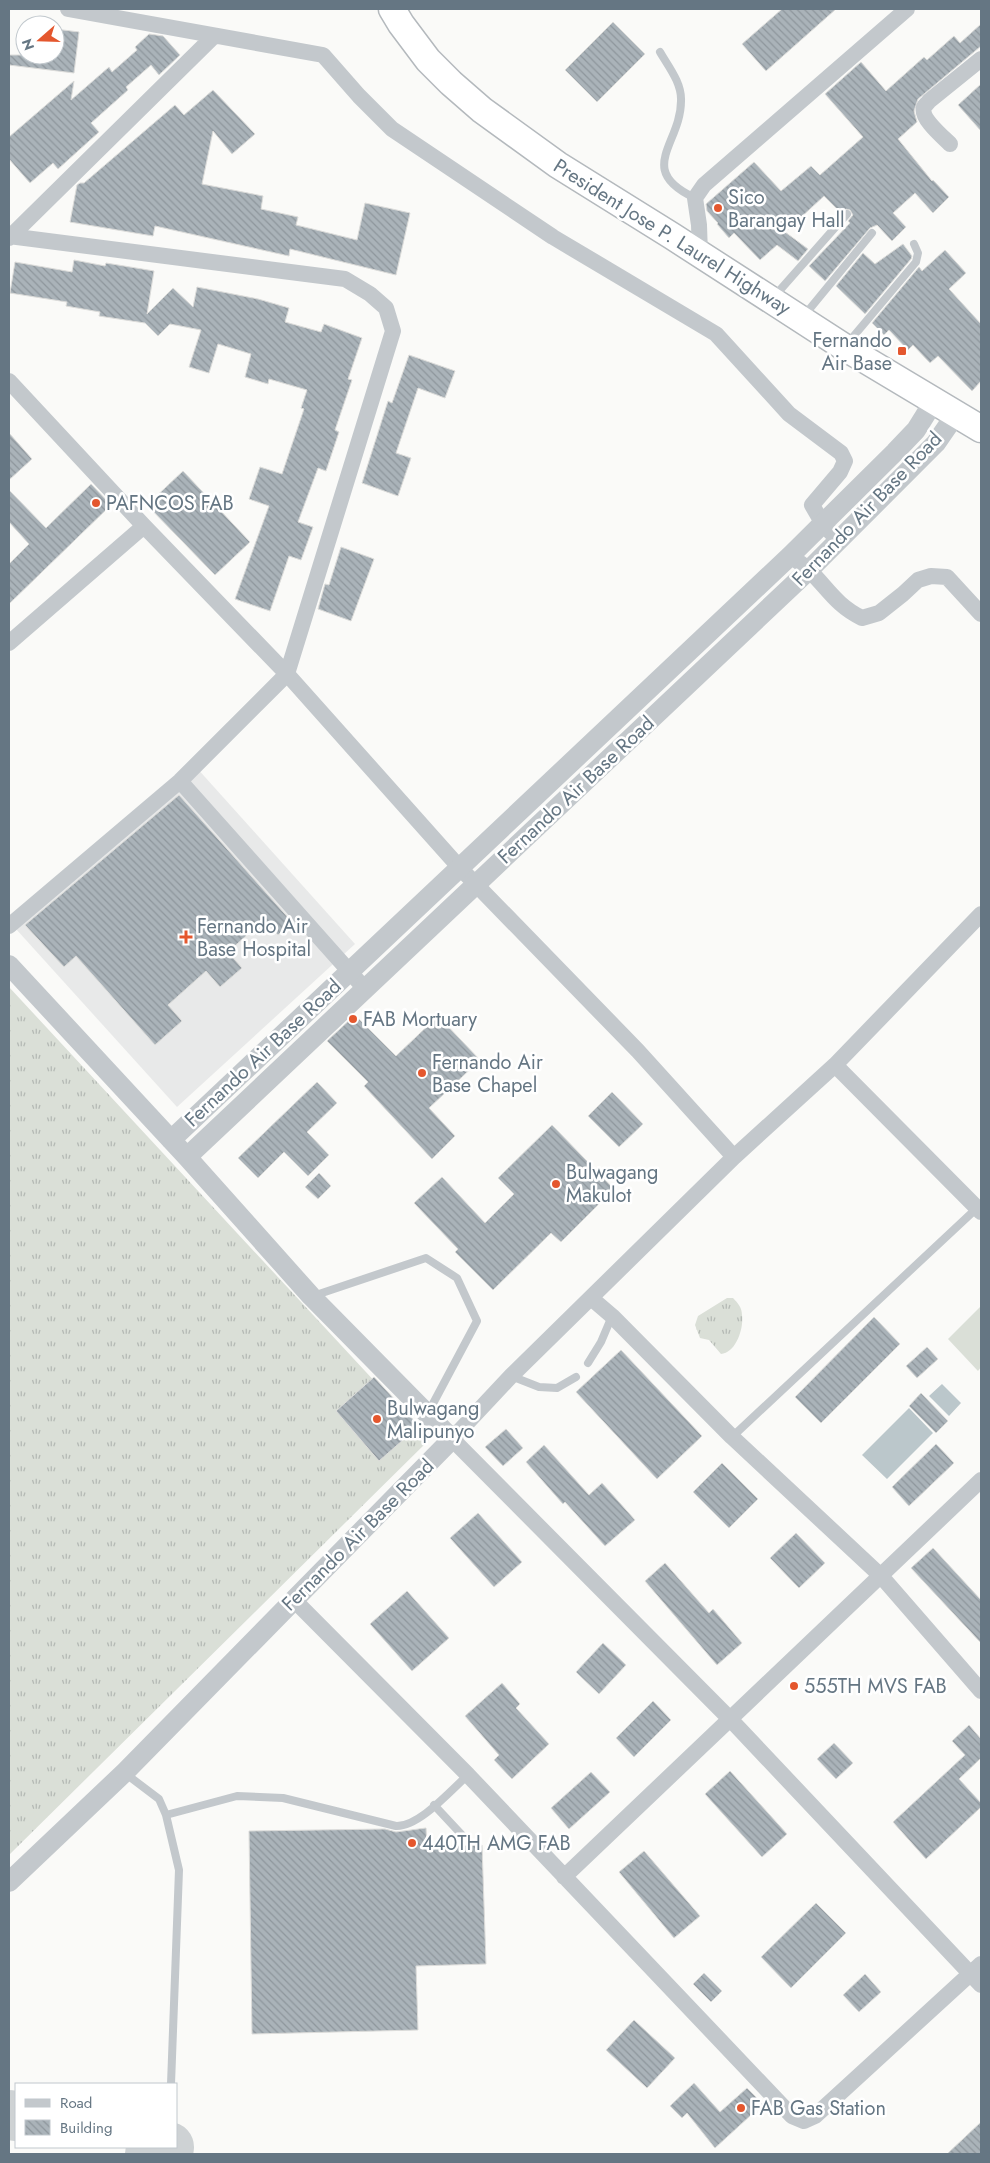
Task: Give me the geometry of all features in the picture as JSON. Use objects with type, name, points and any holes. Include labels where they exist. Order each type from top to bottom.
[{"type":"highway","name":"President Jose P. Laurel Highway","points":[[392,9],[428,60],[482,110],[558,165],[844,347],[981,429]]},
{"type":"street","points":[[68,9],[323,55],[359,96],[392,129],[553,237],[716,334],[789,414],[841,453],[845,462],[840,472],[812,505],[823,524],[838,540]]},
{"type":"street","points":[[700,254],[696,198],[704,185],[907,9]]},
{"type":"street","points":[[9,237],[214,36]]},
{"type":"street","points":[[950,144],[930,125],[924,114],[924,108],[930,100],[981,60]]},
{"type":"street","points":[[9,237],[345,279],[370,294],[386,308],[394,331],[287,674],[180,781],[9,926]]},
{"type":"street","points":[[9,381],[144,526],[287,674],[460,868],[638,1051],[734,1157]]},
{"type":"street","name":"Fernando Air Base Road","points":[[171,1140],[639,700],[823,524],[916,430],[945,408]]},
{"type":"street","name":"Fernando Air Base Road","points":[[187,1157],[653,718],[887,493],[936,443],[945,408]]},
{"type":"street","points":[[868,478],[873,478],[887,493]]},
{"type":"street","points":[[853,494],[860,506],[868,510]]},
{"type":"street","points":[[9,643],[144,526]]},
{"type":"street","points":[[790,556],[809,570],[832,597],[848,611],[862,618],[879,612],[918,580],[931,576],[947,577],[981,614]]},
{"type":"street","points":[[664,675],[665,689],[669,693],[678,694]]},
{"type":"street","points":[[639,700],[650,705],[653,718]]},
{"type":"street","points":[[180,781],[366,990]]},
{"type":"street","points":[[294,1600],[468,1775],[792,2116],[804,2121],[815,2116],[978,1974],[731,1720],[452,1440],[511,1376],[734,1157],[835,1065],[981,914]]},
{"type":"street","name":"Fernando Air Base Road","points":[[9,965],[187,1157],[311,1296],[428,1413],[452,1440],[124,1772],[9,1882]]},
{"type":"street","points":[[835,1065],[979,1210]]},
{"type":"street","points":[[226,1088],[242,1104]]},
{"type":"street","points":[[592,1298],[732,1437],[881,1576],[981,1691]]},
{"type":"street","points":[[564,1876],[731,1720],[981,1480]]},
{"type":"lane","points":[[660,52],[674,76],[682,99],[677,125],[664,155],[665,169],[670,182],[680,191],[696,198]]},
{"type":"lane","points":[[768,299],[780,290],[847,214]]},
{"type":"lane","points":[[802,319],[872,233]]},
{"type":"lane","points":[[844,347],[916,262],[918,253],[914,244]]},
{"type":"lane","points":[[732,1437],[979,1210]]},
{"type":"lane","points":[[311,1296],[426,1258],[457,1278],[476,1321],[428,1413]]},
{"type":"lane","points":[[588,1363],[601,1342],[612,1316]]},
{"type":"lane","points":[[511,1376],[538,1388],[557,1388],[576,1378]]},
{"type":"lane","points":[[124,1772],[158,1799],[166,1816],[179,1870],[172,2083]]},
{"type":"lane","points":[[166,1816],[237,1796],[283,1798],[405,1827],[416,1821],[468,1775]]},
{"type":"lane","points":[[434,1805],[462,1835]]},
{"type":"shaded area","name":"Fernando Air Base Hospital","points":[[196,767],[355,944],[177,1107],[16,929]]},
{"type":"shaded area","points":[[942,1384],[961,1403],[949,1416],[929,1396]]},
{"type":"shaded area","points":[[909,1408],[933,1433],[887,1479],[862,1455]]},
{"type":"green space","points":[[9,987],[429,1440],[9,1855]]},
{"type":"green space","points":[[727,1298],[733,1298],[738,1304],[742,1315],[742,1326],[735,1345],[726,1353],[721,1354],[709,1340],[700,1338],[695,1325],[698,1316]]},
{"type":"green space","points":[[981,1306],[981,1367],[978,1371],[948,1339]]},
{"type":"building","points":[[782,9],[836,9],[766,71],[742,44]]},
{"type":"building","points":[[613,22],[645,54],[597,102],[565,70]]},
{"type":"building","points":[[981,24],[981,46],[918,99],[914,111],[917,122],[898,139],[932,181],[949,197],[933,213],[915,193],[893,213],[906,227],[892,241],[877,225],[870,228],[825,281],[809,266],[850,223],[848,221],[853,215],[850,210],[846,209],[841,213],[824,196],[785,232],[808,249],[798,261],[777,245],[760,260],[734,233],[729,238],[707,211],[706,204],[754,162],[781,191],[811,166],[820,175],[863,137],[825,94],[861,62],[886,91],[924,57],[927,60],[954,36],[960,43]]},
{"type":"building","points":[[65,30],[79,32],[74,73],[9,65],[9,55],[15,55],[15,65],[65,65]]},
{"type":"building","points":[[149,34],[163,36],[180,55],[159,75],[151,65],[126,87],[128,90],[91,123],[99,132],[58,169],[53,163],[30,183],[9,159],[9,137],[74,81],[71,100],[109,67],[112,72],[137,50],[135,47]]},
{"type":"building","points":[[981,84],[981,131],[958,105]]},
{"type":"building","points":[[213,90],[255,134],[232,154],[213,131],[202,184],[263,196],[261,209],[298,217],[296,225],[357,240],[365,203],[410,213],[396,275],[290,249],[289,256],[155,226],[153,236],[70,222],[77,185],[84,183],[175,105],[184,115]]},
{"type":"building","points":[[903,244],[912,256],[911,259],[865,314],[836,286],[863,253],[875,264]]},
{"type":"building","points":[[945,250],[966,273],[949,289],[981,324],[981,381],[972,391],[938,356],[930,363],[913,345],[908,350],[889,330],[884,335],[872,323],[919,267],[922,271]]},
{"type":"building","points":[[74,260],[105,266],[106,263],[154,271],[147,314],[173,288],[193,307],[197,287],[258,299],[289,308],[285,322],[321,332],[324,324],[362,338],[348,379],[352,380],[335,430],[339,432],[326,471],[318,468],[298,522],[313,527],[301,560],[289,556],[270,611],[235,599],[269,506],[249,499],[260,467],[282,474],[304,409],[301,408],[307,390],[269,379],[268,384],[245,377],[251,354],[218,344],[209,373],[189,367],[201,330],[170,324],[158,336],[145,323],[99,316],[100,312],[66,306],[67,302],[10,293],[15,262],[72,272]]},
{"type":"building","points":[[409,355],[455,371],[445,398],[418,388],[396,453],[411,458],[398,496],[362,483],[388,401],[392,403]]},
{"type":"building","points":[[9,433],[32,459],[9,480]]},
{"type":"building","points":[[183,471],[250,542],[215,575],[147,505]]},
{"type":"building","points":[[91,484],[111,505],[9,604],[9,564],[29,544],[9,522],[9,490],[46,528]]},
{"type":"building","points":[[341,547],[374,559],[351,621],[318,609],[325,584],[329,585]]},
{"type":"building","points":[[179,795],[292,922],[278,935],[264,920],[228,952],[242,968],[220,987],[206,971],[168,1005],[182,1021],[155,1045],[76,956],[64,967],[25,925]]},
{"type":"building","name":"Fernando Air Base Chapel","points":[[355,1015],[396,1056],[438,1016],[480,1060],[429,1108],[455,1136],[432,1159],[364,1086],[368,1082],[327,1041]]},
{"type":"building","points":[[317,1082],[337,1103],[307,1132],[329,1155],[308,1176],[284,1152],[258,1178],[238,1158]]},
{"type":"building","points":[[612,1092],[643,1124],[619,1147],[588,1116]]},
{"type":"building","points":[[552,1125],[614,1189],[561,1242],[551,1233],[493,1290],[455,1252],[458,1249],[414,1203],[442,1177],[485,1223],[514,1194],[498,1178]]},
{"type":"building","points":[[319,1173],[331,1186],[318,1199],[305,1187]]},
{"type":"building","points":[[874,1317],[900,1344],[821,1423],[795,1397]]},
{"type":"building","points":[[927,1347],[938,1359],[917,1378],[906,1366]]},
{"type":"building","points":[[621,1350],[702,1436],[657,1479],[576,1392]]},
{"type":"building","name":"Bulwagang Malipunyo","points":[[374,1377],[419,1426],[379,1461],[336,1411]]},
{"type":"building","points":[[921,1393],[948,1421],[936,1433],[909,1406]]},
{"type":"building","points":[[506,1429],[523,1448],[503,1466],[485,1447]]},
{"type":"building","points":[[936,1444],[954,1463],[909,1506],[892,1487]]},
{"type":"building","points":[[544,1445],[589,1495],[602,1483],[635,1520],[605,1546],[565,1502],[563,1504],[526,1462]]},
{"type":"building","points":[[722,1463],[758,1499],[729,1528],[693,1492]]},
{"type":"building","points":[[478,1513],[522,1562],[494,1587],[450,1538]]},
{"type":"building","points":[[796,1533],[825,1563],[799,1588],[770,1558]]},
{"type":"building","points":[[933,1548],[981,1600],[981,1643],[911,1568]]},
{"type":"building","points":[[665,1563],[709,1613],[713,1609],[742,1643],[717,1665],[645,1581]]},
{"type":"building","points":[[407,1591],[449,1638],[412,1671],[370,1624]]},
{"type":"building","points":[[603,1643],[626,1665],[599,1694],[576,1672]]},
{"type":"building","points":[[502,1683],[520,1704],[516,1708],[549,1744],[512,1779],[494,1760],[499,1755],[465,1716]]},
{"type":"building","points":[[653,1701],[671,1720],[634,1757],[616,1738]]},
{"type":"building","points":[[969,1725],[981,1739],[981,1758],[959,1779],[981,1803],[981,1807],[926,1859],[893,1822],[965,1755],[952,1741]]},
{"type":"building","points":[[834,1743],[853,1763],[836,1779],[817,1759]]},
{"type":"building","points":[[730,1771],[787,1834],[762,1857],[705,1794]]},
{"type":"building","points":[[591,1772],[610,1792],[569,1829],[551,1808]]},
{"type":"building","points":[[426,1828],[427,1847],[482,1845],[486,1964],[416,1966],[418,2030],[252,2034],[249,1831],[385,1829],[396,1832]]},
{"type":"building","points":[[644,1851],[700,1916],[674,1938],[619,1872]]},
{"type":"building","points":[[816,1903],[846,1933],[791,1988],[761,1957]]},
{"type":"building","points":[[704,1973],[722,1991],[711,2002],[693,1984]]},
{"type":"building","points":[[865,1974],[881,1992],[859,2012],[843,1995]]},
{"type":"building","points":[[634,2020],[675,2058],[647,2088],[606,2050]]},
{"type":"building","points":[[694,2083],[720,2112],[747,2088],[763,2104],[715,2148],[687,2113],[682,2118],[670,2106]]},
{"type":"building","points":[[981,2122],[981,2154],[947,2154]]},
{"type":"taxiway","points":[[9,2115],[15,2116]]},
{"type":"taxiway","points":[[150,2154],[166,2148]]},
{"type":"taxiway","points":[[168,2154],[169,2148]]},
{"type":"place","name":"Sico Barangay Hall","points":[[718,208]]},
{"type":"place","name":"Fernando Air Base","points":[[902,351]]},
{"type":"place","name":"PAFNCOS FAB","points":[[96,503]]},
{"type":"place","name":"Fernando Air Base Hospital","points":[[186,937]]},
{"type":"place","name":"FAB Mortuary","points":[[353,1019]]},
{"type":"place","name":"Fernando Air Base Chapel","points":[[422,1073]]},
{"type":"place","name":"Bulwagang Makulot","points":[[556,1184]]},
{"type":"place","name":"Bulwagang Malipunyo","points":[[377,1419]]},
{"type":"place","name":"555TH MVS FAB","points":[[794,1686]]},
{"type":"place","name":"440TH AMG FAB","points":[[412,1843]]},
{"type":"place","name":"FAB Gas Station","points":[[741,2108]]}]
